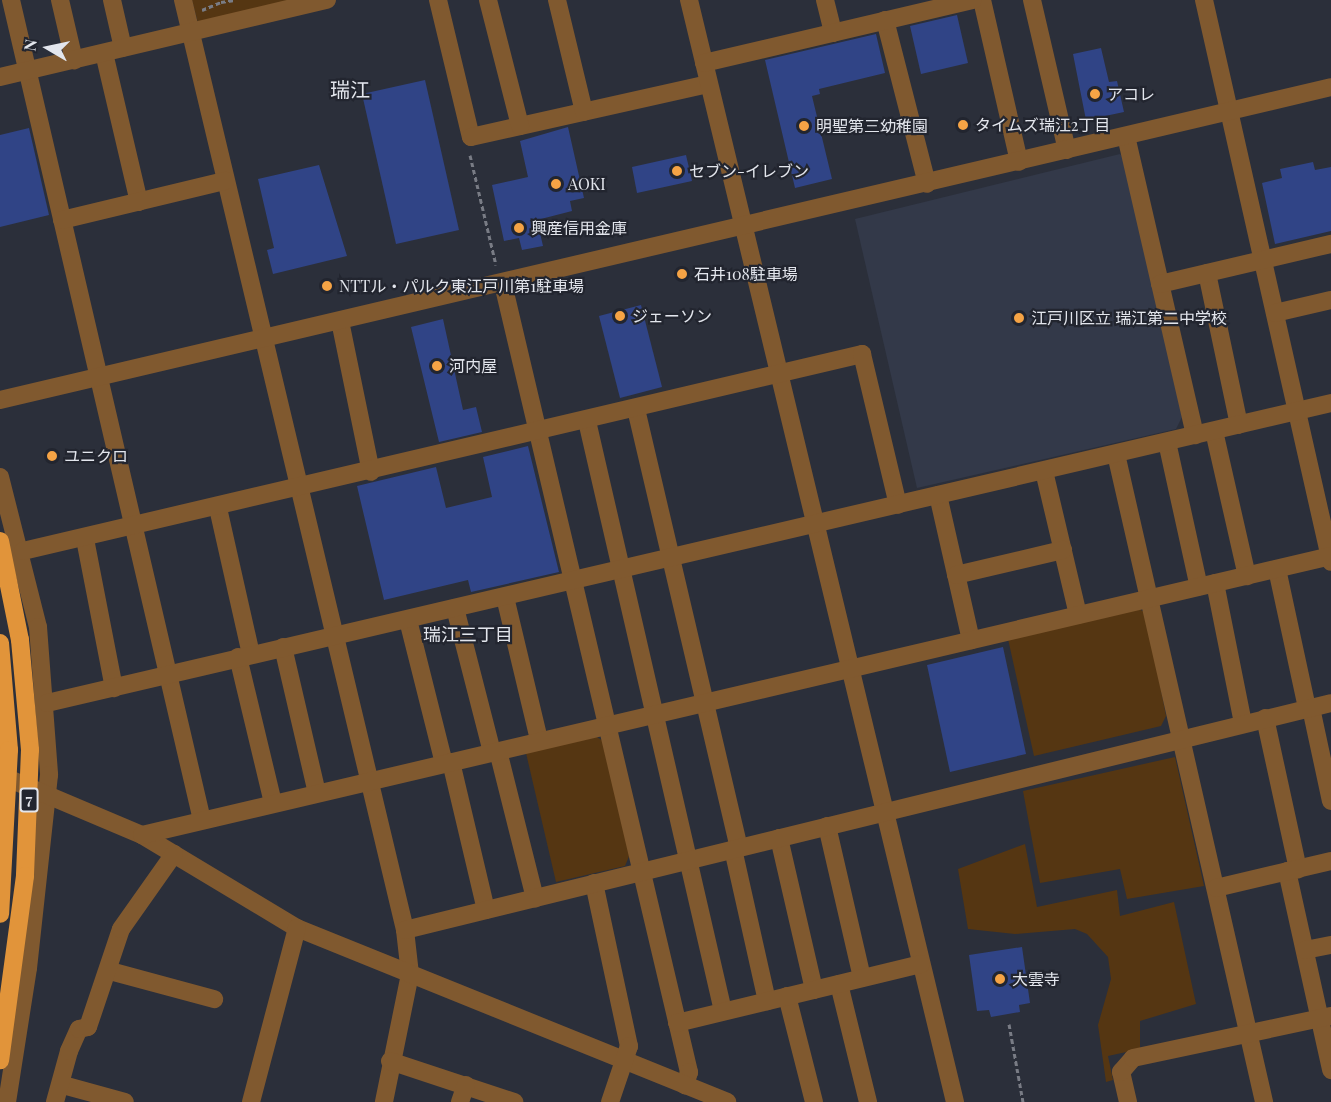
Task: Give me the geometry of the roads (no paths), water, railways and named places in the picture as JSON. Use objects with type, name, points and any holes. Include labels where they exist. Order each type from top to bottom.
[{"type":"highway","name":"7","points":[[0,541],[20,640],[30,750],[25,876],[0,1060]]},
{"type":"highway","name":"7","points":[[0,643],[9,750],[0,914]]},
{"type":"street","points":[[11,0],[202,820]]},
{"type":"street","points":[[60,0],[74,60]]},
{"type":"street","points":[[112,0],[123,48]]},
{"type":"street","points":[[183,0],[194,24],[225,181],[301,488],[405,930],[410,974],[390,1061],[384,1102]]},
{"type":"street","points":[[0,77],[123,48],[194,24],[327,0]]},
{"type":"street","points":[[438,0],[471,137],[708,84]]},
{"type":"street","points":[[488,0],[520,126]]},
{"type":"street","points":[[557,0],[584,112]]},
{"type":"street","points":[[689,0],[812,525],[955,1102]]},
{"type":"street","points":[[825,0],[833,33]]},
{"type":"street","points":[[704,63],[949,3],[972,0]]},
{"type":"street","points":[[982,0],[1019,162]]},
{"type":"street","points":[[1032,0],[1067,150]]},
{"type":"street","points":[[142,835],[606,724],[1331,558],[1204,0]]},
{"type":"street","points":[[885,20],[927,184]]},
{"type":"street","points":[[104,53],[139,202]]},
{"type":"street","points":[[0,400],[503,284],[1331,87]]},
{"type":"street","points":[[1126,136],[1195,435]]},
{"type":"street","points":[[62,220],[225,181]]},
{"type":"street","points":[[1160,284],[1331,244]]},
{"type":"street","points":[[1207,273],[1239,425]]},
{"type":"street","points":[[503,284],[571,581],[689,1072],[685,1085]]},
{"type":"street","points":[[1275,313],[1331,300]]},
{"type":"street","points":[[340,321],[371,472]]},
{"type":"street","points":[[23,551],[133,528],[862,354],[898,505]]},
{"type":"street","points":[[47,703],[244,655],[408,620],[1331,403]]},
{"type":"street","points":[[636,409],[704,702],[766,1001]]},
{"type":"street","points":[[587,421],[658,713],[723,1011]]},
{"type":"street","points":[[1214,431],[1247,576]]},
{"type":"street","points":[[1167,442],[1243,723]]},
{"type":"street","points":[[1116,454],[1264,1102]]},
{"type":"street","points":[[1044,471],[1078,615]]},
{"type":"street","points":[[0,477],[23,551],[47,703],[48,795],[7,1102]]},
{"type":"street","points":[[938,495],[971,640]]},
{"type":"street","points":[[218,508],[273,803]]},
{"type":"street","points":[[85,538],[114,688]]},
{"type":"street","points":[[956,575],[1063,550]]},
{"type":"street","points":[[1277,569],[1331,801]]},
{"type":"street","points":[[505,597],[539,740]]},
{"type":"street","points":[[455,608],[535,898]]},
{"type":"street","points":[[408,620],[486,910]]},
{"type":"street","points":[[283,647],[317,793]]},
{"type":"street","points":[[405,930],[1331,703]]},
{"type":"street","points":[[1266,718],[1305,950],[1325,1017],[1331,1070]]},
{"type":"street","points":[[0,775],[142,835],[297,928],[727,1102]]},
{"type":"street","points":[[826,826],[862,978]]},
{"type":"street","points":[[779,838],[814,990]]},
{"type":"street","points":[[55,1102],[63,1085],[69,1051],[79,1029],[88,1027],[110,971],[121,929],[174,854]]},
{"type":"street","points":[[1216,888],[1331,861]]},
{"type":"street","points":[[594,883],[629,1046],[610,1102]]},
{"type":"street","points":[[251,1102],[297,928]]},
{"type":"street","points":[[1305,950],[1331,945]]},
{"type":"street","points":[[677,1023],[921,964]]},
{"type":"street","points":[[110,971],[214,999]]},
{"type":"street","points":[[839,984],[868,1102]]},
{"type":"street","points":[[787,996],[813,1102]]},
{"type":"street","points":[[1128,1102],[1121,1072],[1133,1058],[1249,1036],[1325,1017]]},
{"type":"street","points":[[390,1061],[463,1094],[514,1102]]},
{"type":"street","points":[[63,1085],[125,1102]]},
{"type":"place","name":"アコレ","points":[[1095,94]]},
{"type":"place","name":"タイムズ瑞江2丁目","points":[[963,125]]},
{"type":"place","name":"明聖第三幼稚園","points":[[804,126]]},
{"type":"place","name":"セブン-イレブン","points":[[677,171]]},
{"type":"place","name":"AOKI","points":[[556,184]]},
{"type":"place","name":"興産信用金庫","points":[[519,228]]},
{"type":"place","name":"石井108駐車場","points":[[682,274]]},
{"type":"place","name":"NTTル・パルク東江戸川第1駐車場","points":[[327,286]]},
{"type":"place","name":"ジェーソン","points":[[620,316]]},
{"type":"place","name":"江戸川区立 瑞江第二中学校","points":[[1019,318]]},
{"type":"place","name":"河内屋","points":[[437,366]]},
{"type":"place","name":"ユニクロ","points":[[52,456]]},
{"type":"place","name":"大雲寺","points":[[1000,979]]},
{"type":"district","name":"瑞江","points":[[350,88]]},
{"type":"district","name":"瑞江三丁目","points":[[468,634]]}]
